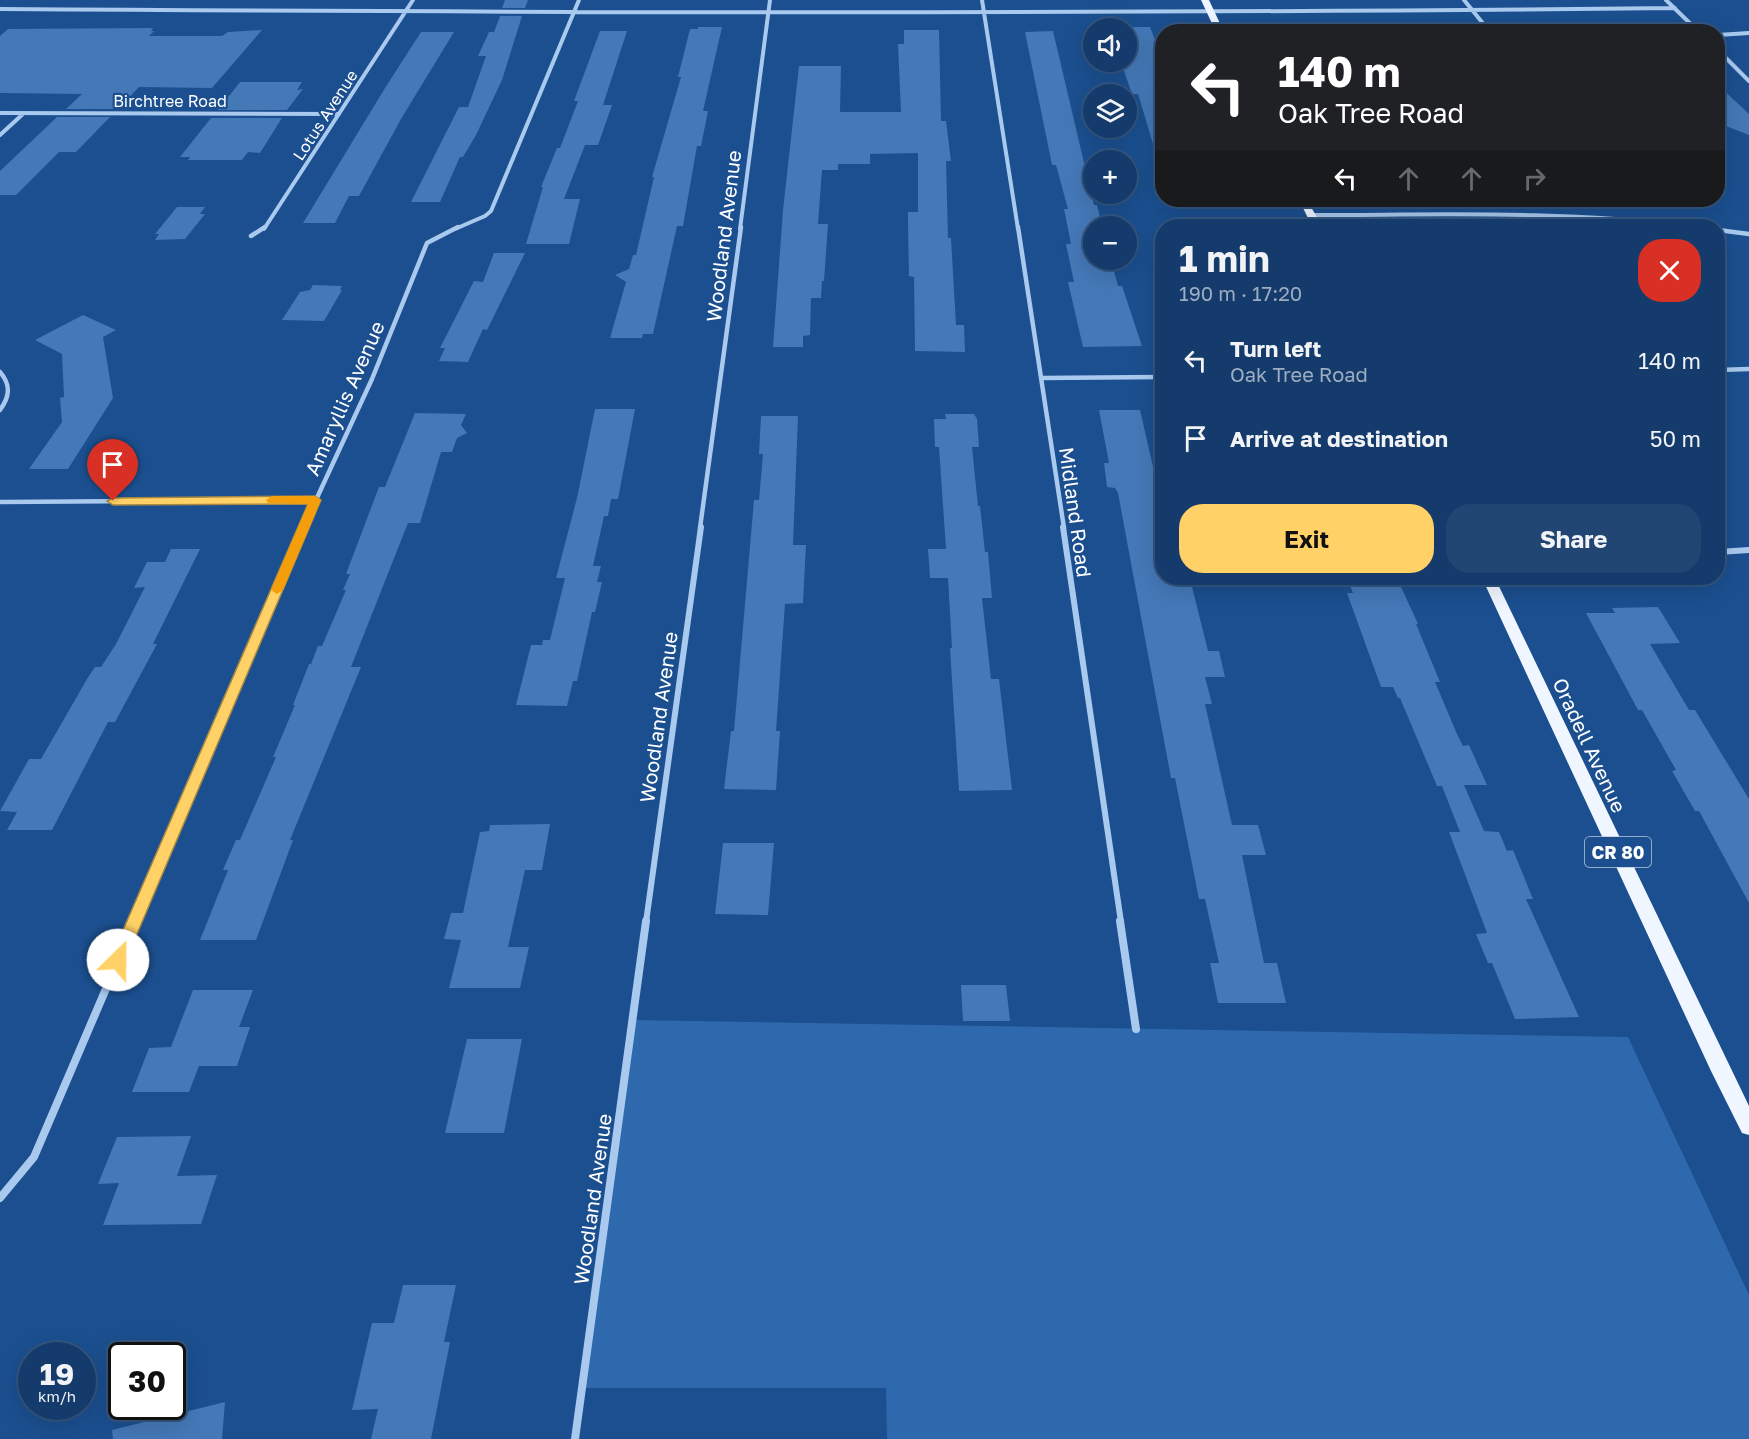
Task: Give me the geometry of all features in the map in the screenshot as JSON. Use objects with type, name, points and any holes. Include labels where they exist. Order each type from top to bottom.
[{"type":"main road","points":[[1205,0],[1216,24]]},
{"type":"main road","points":[[1307,207],[1313,219]]},
{"type":"main road","name":"Oradell Avenue","points":[[1491,585],[1749,1126]]},
{"type":"street","name":"Lotus Avenue","points":[[251,236],[263,230],[413,0]]},
{"type":"street","name":"Amaryllis Avenue","points":[[0,1198],[34,1157],[315,500],[372,379],[427,243],[491,211],[579,0]]},
{"type":"street","name":"Woodland Avenue","points":[[576,1439],[721,378],[770,0]]},
{"type":"street","name":"Midland Road","points":[[982,0],[1042,378],[1136,1029]]},
{"type":"street","points":[[1464,0],[1484,24]]},
{"type":"street","points":[[1666,0],[1691,24]]},
{"type":"street","points":[[0,9],[573,14],[1211,13],[1675,8]]},
{"type":"street","points":[[1725,34],[1749,33]]},
{"type":"street","points":[[1725,57],[1749,81]]},
{"type":"street","name":"Birchtree Road","points":[[0,113],[339,114]]},
{"type":"street","points":[[0,135],[24,113]]},
{"type":"street","points":[[1311,215],[1567,215],[1631,219]]},
{"type":"street","points":[[1725,231],[1749,234]]},
{"type":"street","points":[[1725,370],[1749,369]]},
{"type":"street","points":[[0,372],[8,380],[9,390],[6,403],[0,410]]},
{"type":"street","points":[[1042,378],[1155,377]]},
{"type":"street","points":[[0,502],[315,500]]},
{"type":"street","points":[[1725,552],[1749,550]]},
{"type":"shaded area","points":[[633,1020],[1628,1037],[1749,1295],[1749,1439],[887,1439],[886,1388],[583,1388]]},
{"type":"building","points":[[505,0],[528,0],[525,8],[502,8]]},
{"type":"building","points":[[500,16],[522,16],[502,80],[476,135],[463,157],[460,157],[440,202],[411,202],[459,107],[468,107],[486,56],[478,56],[489,32],[494,32]]},
{"type":"building","points":[[698,27],[722,27],[703,111],[708,111],[701,146],[697,146],[683,226],[677,226],[653,334],[643,334],[642,338],[610,338],[626,282],[615,275],[629,269],[633,255],[636,255],[654,177],[652,177],[681,77],[678,77],[690,29],[698,29]]},
{"type":"building","points":[[1137,27],[1150,27],[1155,40],[1155,150],[1137,94],[1137,84],[1129,84],[1124,72],[1137,72]]},
{"type":"building","points":[[153,28],[151,31],[154,31],[149,36],[222,36],[228,32],[262,30],[212,88],[139,87],[118,109],[66,109],[82,94],[0,93],[0,36],[8,29]]},
{"type":"building","points":[[904,30],[939,30],[941,121],[946,121],[951,161],[946,161],[948,238],[951,238],[956,325],[964,325],[965,352],[915,351],[914,277],[909,276],[908,212],[918,212],[918,153],[870,154],[870,164],[838,164],[838,170],[822,170],[818,224],[828,224],[821,298],[811,298],[810,335],[803,336],[803,347],[773,347],[783,210],[799,66],[841,66],[840,112],[901,112],[898,44],[904,44]]},
{"type":"building","points":[[600,31],[627,31],[603,105],[612,105],[598,145],[585,145],[564,199],[580,199],[569,244],[526,244],[543,187],[541,187],[557,148],[560,148],[578,101],[574,101]]},
{"type":"building","points":[[1053,31],[1083,158],[1083,204],[1097,205],[1100,216],[1083,216],[1083,270],[1114,270],[1118,286],[1122,286],[1142,346],[1083,347],[1068,282],[1074,282],[1066,244],[1071,244],[1064,209],[1068,209],[1056,165],[1052,165],[1025,32]]},
{"type":"building","points":[[421,32],[454,32],[401,119],[359,196],[349,196],[335,223],[303,223],[385,88]]},
{"type":"building","points":[[240,82],[302,82],[297,90],[303,89],[287,110],[218,110]]},
{"type":"building","points":[[1725,92],[1749,114],[1749,135],[1725,126]]},
{"type":"building","points":[[57,117],[110,117],[76,152],[59,152],[16,195],[0,195],[0,171]]},
{"type":"building","points":[[211,118],[282,118],[260,153],[248,152],[242,160],[188,160],[190,157],[180,157]]},
{"type":"building","points":[[177,207],[205,207],[200,214],[205,214],[185,239],[155,240],[159,234],[155,234]]},
{"type":"building","points":[[494,253],[525,253],[487,330],[483,329],[468,362],[439,361],[445,348],[440,348],[474,281],[483,282]]},
{"type":"building","points":[[313,285],[342,286],[340,290],[342,290],[324,321],[282,320],[300,292],[310,290]]},
{"type":"building","points":[[83,315],[116,330],[103,337],[113,398],[68,469],[29,469],[62,422],[60,398],[64,397],[62,354],[35,340]]},
{"type":"building","points":[[595,409],[635,409],[618,499],[611,499],[608,516],[604,516],[593,566],[601,566],[597,582],[602,582],[595,612],[592,612],[577,681],[573,681],[567,706],[516,705],[531,645],[542,645],[543,640],[550,640],[565,578],[556,578],[577,498]]},
{"type":"building","points":[[1099,410],[1140,410],[1155,471],[1155,585],[1192,587],[1208,651],[1219,651],[1225,677],[1205,677],[1212,704],[1205,704],[1232,825],[1258,825],[1266,855],[1242,855],[1264,963],[1277,963],[1286,1003],[1218,1003],[1210,963],[1219,963],[1205,899],[1199,899],[1175,778],[1171,778],[1118,493],[1115,488],[1107,487],[1104,463],[1109,463]]},
{"type":"building","points":[[415,413],[466,414],[461,425],[467,433],[457,438],[452,452],[441,452],[420,523],[408,523],[351,667],[361,667],[290,840],[293,840],[256,940],[200,940],[228,870],[223,870],[236,840],[240,840],[276,757],[273,757],[309,664],[318,646],[322,646],[346,590],[343,590],[350,574],[346,574],[379,487],[385,487]]},
{"type":"building","points":[[945,414],[974,414],[977,419],[979,447],[972,447],[985,552],[988,552],[992,598],[982,598],[991,679],[999,679],[1012,790],[959,791],[948,578],[930,578],[928,549],[946,549],[939,447],[935,447],[934,419],[946,419]]},
{"type":"building","points":[[761,416],[798,416],[793,545],[806,545],[803,603],[785,604],[776,731],[780,731],[776,790],[724,789],[731,731],[734,731],[754,500],[759,500],[763,454],[759,454]]},
{"type":"building","points":[[171,549],[200,549],[153,644],[157,644],[115,722],[108,722],[52,830],[7,830],[17,812],[0,811],[29,759],[41,759],[87,679],[95,667],[101,667],[116,644],[145,587],[134,588],[147,562],[165,562]]},
{"type":"building","points":[[1350,585],[1400,585],[1418,624],[1416,624],[1440,682],[1435,682],[1457,734],[1463,746],[1469,745],[1487,785],[1464,785],[1484,831],[1499,832],[1507,851],[1513,850],[1533,899],[1526,899],[1579,1017],[1515,1019],[1492,963],[1488,963],[1476,934],[1487,933],[1449,832],[1460,832],[1442,786],[1437,786],[1400,698],[1393,687],[1381,687],[1347,593],[1353,593]]},
{"type":"building","points":[[1658,607],[1680,643],[1650,644],[1689,710],[1695,710],[1749,799],[1749,903],[1699,811],[1695,811],[1672,771],[1676,770],[1642,710],[1638,710],[1586,613],[1615,613],[1612,608]]},
{"type":"building","points":[[550,824],[542,870],[525,870],[508,947],[529,947],[520,988],[449,988],[461,940],[444,939],[451,913],[463,913],[480,832],[489,831],[490,825]]},
{"type":"building","points":[[723,843],[774,843],[768,915],[715,914]]},
{"type":"building","points":[[961,985],[1006,985],[1010,1021],[963,1021]]},
{"type":"building","points":[[193,990],[253,990],[239,1027],[250,1027],[237,1066],[199,1066],[189,1092],[132,1092],[149,1048],[171,1047]]},
{"type":"building","points":[[467,1039],[522,1039],[504,1133],[445,1133]]},
{"type":"building","points":[[191,1136],[177,1176],[217,1175],[201,1224],[103,1225],[119,1183],[98,1184],[117,1137]]},
{"type":"building","points":[[403,1285],[456,1285],[444,1342],[450,1342],[431,1439],[371,1439],[378,1409],[352,1410],[372,1323],[394,1323]]},
{"type":"building","points":[[225,1402],[222,1439],[113,1439],[112,1430],[152,1420],[186,1420],[186,1412]]},
{"type":"slow traffic","points":[[272,500],[315,500],[277,590]]},
{"type":"route","points":[[113,501],[315,500],[118,960]]}]
